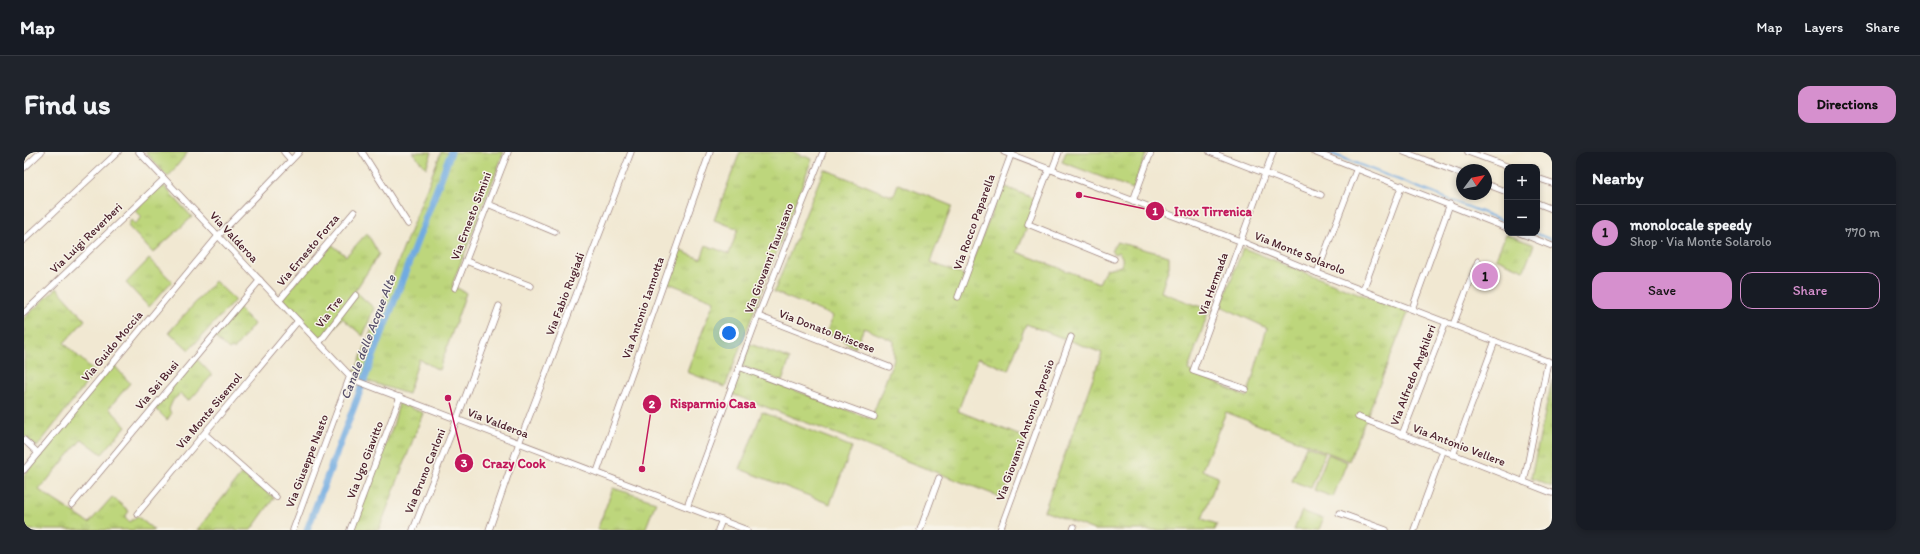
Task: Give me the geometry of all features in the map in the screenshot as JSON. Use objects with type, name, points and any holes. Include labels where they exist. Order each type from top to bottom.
[{"type":"street","points":[[24,168],[41,152]]},
{"type":"street","points":[[24,240],[118,152]]},
{"type":"street","name":"Via Valderoa","points":[[139,152],[352,378],[374,388],[747,530]]},
{"type":"street","points":[[284,152],[291,160]]},
{"type":"street","name":"Via Guido Moccia","points":[[24,470],[218,236],[299,152]]},
{"type":"street","points":[[362,152],[408,224]]},
{"type":"street","name":"Via Ernesto Simini","points":[[455,288],[508,152]]},
{"type":"street","name":"Via Fabio Rugiadi","points":[[489,530],[519,443],[631,152]]},
{"type":"street","name":"Via Antonio Iannotta","points":[[597,472],[710,152]]},
{"type":"street","name":"Via Giovanni Taurisano","points":[[687,507],[758,316],[823,152]]},
{"type":"street","name":"Via Monte Solarolo","points":[[1004,152],[1012,153],[1051,170],[1240,241],[1317,273],[1550,362],[1524,482]]},
{"type":"street","points":[[1059,152],[1028,224],[1114,259]]},
{"type":"street","points":[[1132,201],[1151,152]]},
{"type":"street","points":[[1210,152],[1320,195]]},
{"type":"street","name":"Via Hermada","points":[[1246,388],[1193,371],[1273,152]]},
{"type":"street","points":[[1314,152],[1402,185],[1504,227]]},
{"type":"street","points":[[1404,152],[1456,172]]},
{"type":"street","points":[[1468,152],[1504,165]]},
{"type":"street","name":"Via Rocco Paparella","points":[[958,297],[1012,153]]},
{"type":"street","points":[[1317,273],[1357,168]]},
{"type":"street","name":"Via Luigi Reverberi","points":[[24,313],[164,179]]},
{"type":"street","points":[[1540,179],[1552,183]]},
{"type":"street","points":[[1363,290],[1402,185]]},
{"type":"street","points":[[1492,186],[1504,191]]},
{"type":"street","points":[[488,204],[555,232]]},
{"type":"street","points":[[1412,309],[1450,204]]},
{"type":"street","points":[[1540,204],[1552,209]]},
{"type":"street","name":"Via Ernesto Forza","points":[[279,301],[354,212]]},
{"type":"street","points":[[1527,236],[1552,246]]},
{"type":"street","points":[[466,261],[531,286]]},
{"type":"street","points":[[1453,325],[1478,261]]},
{"type":"street","name":"Via Sei Busi","points":[[72,505],[260,280]]},
{"type":"street","name":"Via Tre","points":[[319,343],[356,295]]},
{"type":"street","name":"Via Bruno Carloni","points":[[413,530],[458,419],[499,306]]},
{"type":"street","name":"Via Donato Briscese","points":[[758,316],[889,366]]},
{"type":"street","name":"Via Monte Sisemol","points":[[137,514],[298,321]]},
{"type":"street","name":"Via Alfredo Anghileri","points":[[1402,435],[1446,322]]},
{"type":"street","name":"Via Giovanni Antonio Aprosio","points":[[1000,530],[1071,337]]},
{"type":"street","points":[[1453,455],[1495,341]]},
{"type":"street","points":[[739,367],[874,417]]},
{"type":"street","name":"Via Giuseppe Nasto","points":[[292,530],[352,378]]},
{"type":"street","name":"Via Ugo Giavitto","points":[[350,530],[400,398]]},
{"type":"street","name":"Via Antonio Vellere","points":[[1358,418],[1552,493]]},
{"type":"street","points":[[205,434],[276,497]]},
{"type":"street","points":[[24,440],[38,453]]},
{"type":"street","points":[[1414,530],[1443,451]]},
{"type":"street","points":[[920,530],[939,478]]},
{"type":"street","points":[[1339,513],[1386,530]]},
{"type":"street","points":[[718,530],[722,520]]},
{"type":"green space","points":[[145,152],[188,152],[168,177]]},
{"type":"green space","points":[[412,152],[432,152],[426,168]]},
{"type":"green space","points":[[441,152],[504,152],[452,285],[466,293],[439,370],[419,359],[408,394],[367,381],[354,375]]},
{"type":"green space","points":[[740,152],[793,152],[812,159],[725,387],[687,372],[714,301],[666,282],[678,250],[701,259],[706,245],[729,254],[738,229],[714,220]]},
{"type":"green space","points":[[1066,152],[1147,152],[1133,189],[1062,162]]},
{"type":"green space","points":[[824,169],[889,195],[894,195],[898,184],[952,206],[930,262],[966,276],[1003,186],[1038,200],[1017,252],[1099,283],[1106,269],[1121,266],[1121,255],[1118,252],[1115,254],[1111,251],[1117,242],[1169,256],[1169,267],[1161,292],[1209,310],[1188,370],[1247,397],[1267,328],[1221,306],[1243,248],[1408,313],[1349,461],[1226,412],[1202,470],[1218,477],[1202,519],[1217,524],[1215,530],[1094,530],[1044,511],[1102,353],[1026,324],[1008,370],[978,358],[958,411],[1026,438],[1003,498],[732,394],[741,370],[871,419],[894,359],[894,341],[864,328],[855,348],[833,335],[826,334],[833,316],[774,292]]},
{"type":"green space","points":[[162,184],[192,217],[153,253],[128,226],[131,220],[135,224],[142,217],[135,210]]},
{"type":"green space","points":[[367,233],[379,254],[355,291],[374,308],[363,336],[342,318],[322,343],[280,301],[330,243],[346,256]]},
{"type":"green space","points":[[1505,236],[1511,236],[1534,245],[1524,270],[1496,258]]},
{"type":"green space","points":[[149,259],[172,281],[149,307],[126,283]]},
{"type":"green space","points":[[215,281],[235,300],[189,350],[169,332]]},
{"type":"green space","points":[[57,288],[85,320],[64,343],[95,372],[37,447],[24,435],[24,318]]},
{"type":"green space","points":[[237,307],[254,324],[234,350],[232,348],[229,350],[214,337]]},
{"type":"green space","points":[[750,344],[790,359],[782,381],[742,366]]},
{"type":"green space","points":[[196,358],[212,375],[192,398],[188,400],[180,394],[173,400],[169,409],[171,414],[167,420],[153,406]]},
{"type":"green space","points":[[113,364],[130,383],[109,408],[126,426],[102,454],[82,439],[39,490],[89,523],[112,497],[129,511],[125,517],[130,522],[137,516],[154,530],[24,530],[24,475]]},
{"type":"green space","points":[[1552,380],[1552,487],[1531,478]]},
{"type":"green space","points":[[399,403],[423,413],[379,530],[351,530],[393,426]]},
{"type":"green space","points":[[762,412],[852,447],[830,504],[740,469]]},
{"type":"green space","points":[[1306,446],[1325,453],[1311,488],[1292,481]]},
{"type":"green space","points":[[1328,454],[1347,462],[1333,497],[1314,490]]},
{"type":"green space","points":[[243,472],[274,498],[251,530],[197,530]]},
{"type":"green space","points":[[613,488],[656,502],[645,530],[597,530]]},
{"type":"green space","points":[[1302,511],[1323,519],[1319,530],[1294,530]]},
{"type":"waterway","name":"Canale delle Acque Alte","points":[[307,530],[451,152]]},
{"type":"waterway","points":[[1327,152],[1504,221]]},
{"type":"waterway","points":[[1540,235],[1552,240]]},
{"type":"place","name":"Inox Tirrenica","points":[[1079,195]]},
{"type":"place","name":"monolocale speedy","points":[[1485,276]]},
{"type":"place","name":"Crazy Cook","points":[[448,398]]},
{"type":"place","name":"Risparmio Casa","points":[[642,469]]}]
